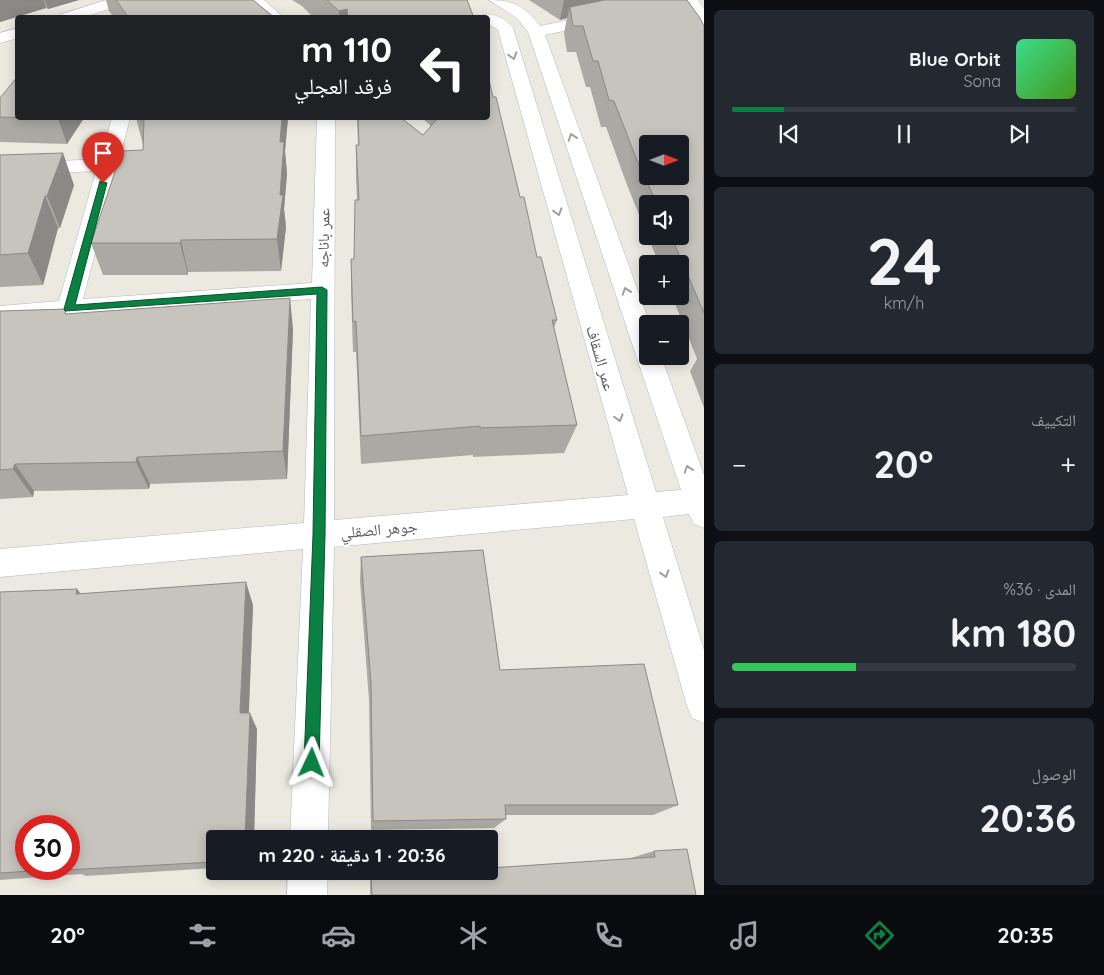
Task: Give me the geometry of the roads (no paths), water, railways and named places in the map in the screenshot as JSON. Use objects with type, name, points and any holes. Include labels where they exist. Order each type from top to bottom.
[{"type":"street","points":[[76,15],[122,0]]},
{"type":"street","points":[[255,0],[272,15]]},
{"type":"street","points":[[498,0],[523,15],[536,32],[639,329]]},
{"type":"street","points":[[686,1],[704,21]]},
{"type":"street","points":[[536,32],[622,14]]},
{"type":"street","name":"عمر السقاف","points":[[490,20],[504,28],[704,706]]},
{"type":"street","points":[[0,38],[15,33]]},
{"type":"street","points":[[69,309],[121,120]]},
{"type":"street","name":"عمر باناجه","points":[[309,830],[319,535],[326,120]]},
{"type":"street","points":[[0,170],[108,165]]},
{"type":"street","points":[[0,314],[322,290]]},
{"type":"street","points":[[652,365],[702,508]]},
{"type":"street","name":"جوهر الصقلي","points":[[0,563],[645,506],[702,508]]},
{"type":"street","points":[[307,895],[308,880]]}]
